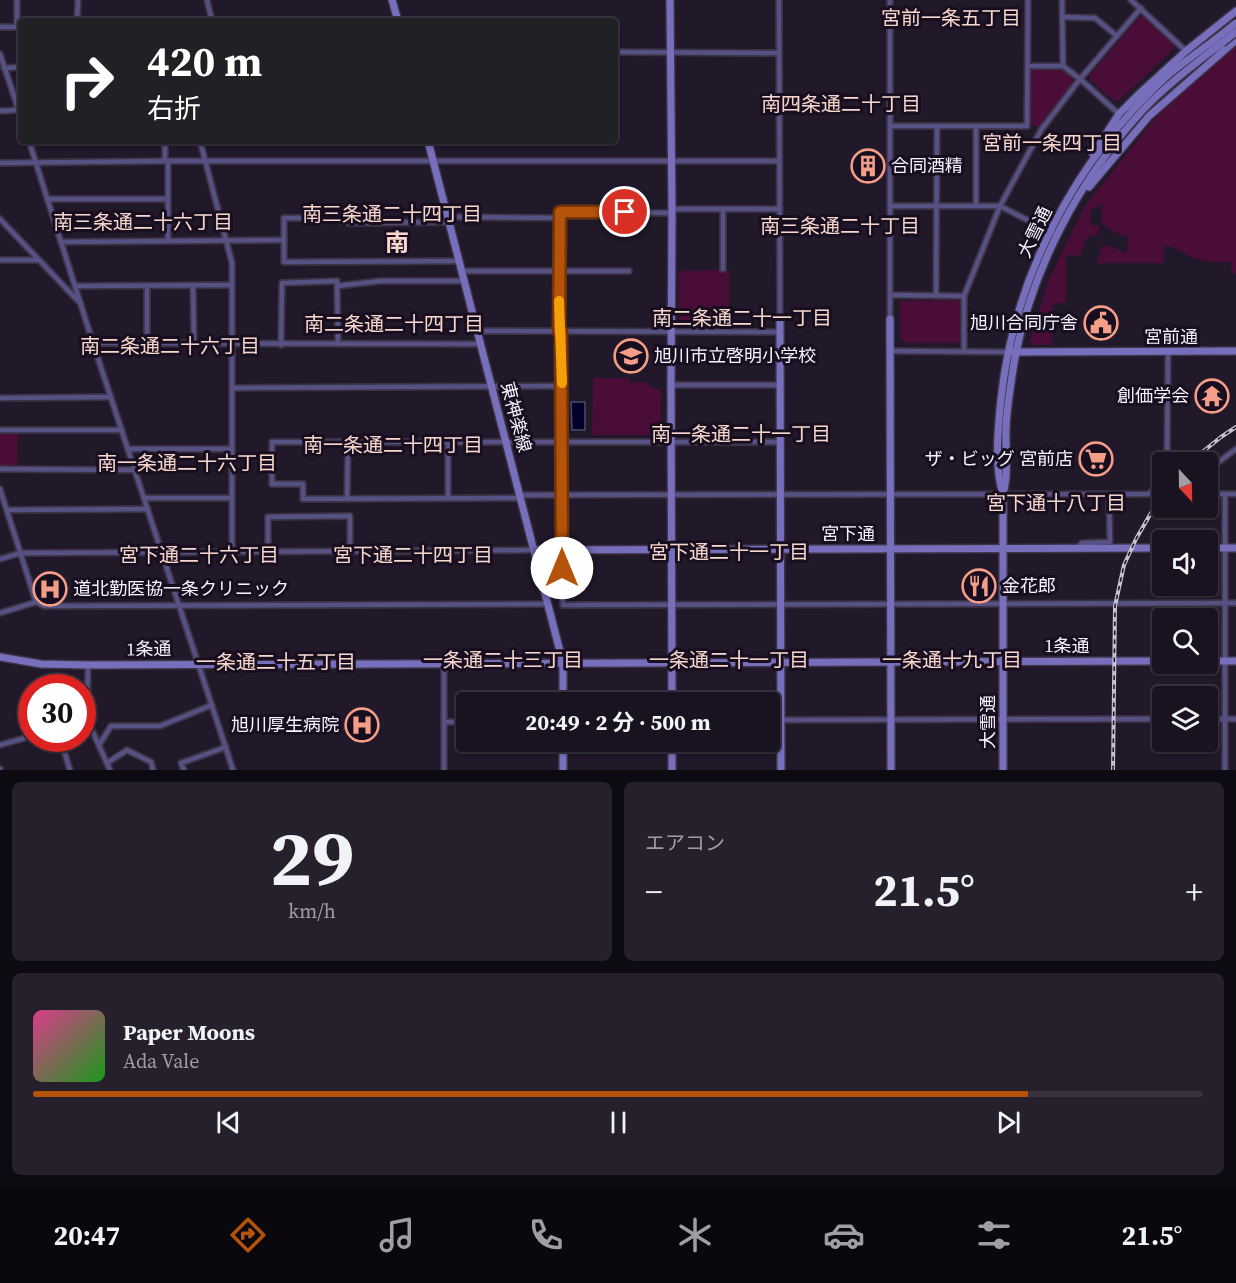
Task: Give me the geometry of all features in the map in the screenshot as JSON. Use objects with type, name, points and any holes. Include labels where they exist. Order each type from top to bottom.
[{"type":"street","points":[[17,0],[18,18]]},
{"type":"street","points":[[77,18],[78,0]]},
{"type":"street","points":[[207,0],[211,18]]},
{"type":"street","points":[[392,0],[397,18]]},
{"type":"street","points":[[670,0],[672,692]]},
{"type":"street","points":[[779,0],[782,770]]},
{"type":"street","points":[[890,0],[891,770]]},
{"type":"street","points":[[1028,0],[1028,126]]},
{"type":"street","points":[[1062,0],[1063,66]]},
{"type":"street","points":[[1131,0],[1186,51]]},
{"type":"street","points":[[964,351],[964,296],[1000,206],[1041,130],[1080,79],[1141,8]]},
{"type":"street","points":[[1064,206],[1085,167],[1119,114],[1186,51],[1236,11]]},
{"type":"street","points":[[1063,18],[1095,18],[1117,36]]},
{"type":"street","points":[[1222,42],[1236,23]]},
{"type":"street","points":[[0,27],[18,27]]},
{"type":"street","points":[[1213,29],[1222,30],[1229,38],[1222,42]]},
{"type":"street","points":[[1222,42],[1236,32]]},
{"type":"street","points":[[1222,42],[1236,40]]},
{"type":"street","name":"大雪通","points":[[1003,770],[1002,605],[1006,425],[1017,352],[1034,292],[1064,206],[1100,152],[1141,102],[1167,77],[1222,42]]},
{"type":"street","name":"大雪通","points":[[1003,494],[998,482],[999,423],[1008,352],[1020,304],[1056,232],[1090,177],[1143,110],[1172,82],[1222,42]]},
{"type":"street","points":[[618,52],[779,53]]},
{"type":"street","points":[[0,54],[18,107]]},
{"type":"street","points":[[2,65],[18,67]]},
{"type":"street","points":[[1028,66],[1063,66],[1119,114]]},
{"type":"street","points":[[12,92],[18,92]]},
{"type":"street","points":[[0,111],[18,110]]},
{"type":"street","points":[[890,126],[1028,126],[1041,130]]},
{"type":"street","points":[[936,296],[937,126]]},
{"type":"street","points":[[976,126],[976,206]]},
{"type":"street","points":[[30,144],[233,770]]},
{"type":"street","points":[[165,144],[168,241]]},
{"type":"street","points":[[201,144],[232,263],[232,552]]},
{"type":"street","name":"東神楽線","points":[[430,144],[563,663],[563,692]]},
{"type":"street","points":[[0,163],[779,161]]},
{"type":"street","points":[[48,199],[168,200]]},
{"type":"street","points":[[890,206],[1000,206],[1056,232]]},
{"type":"street","points":[[723,209],[723,269]]},
{"type":"street","points":[[780,209],[560,212],[563,605],[1236,603]]},
{"type":"street","points":[[460,261],[284,262],[284,218],[332,218],[349,223],[560,218]]},
{"type":"street","points":[[0,220],[82,304]]},
{"type":"street","points":[[61,242],[284,240]]},
{"type":"street","points":[[0,260],[37,260]]},
{"type":"street","points":[[462,271],[629,271]]},
{"type":"street","points":[[281,345],[282,283],[337,281],[338,344]]},
{"type":"street","points":[[337,286],[380,282],[465,281]]},
{"type":"street","points":[[194,285],[194,344]]},
{"type":"street","points":[[76,286],[232,285]]},
{"type":"street","points":[[147,286],[147,344]]},
{"type":"street","points":[[890,295],[964,296]]},
{"type":"street","points":[[478,331],[780,332]]},
{"type":"street","points":[[93,343],[481,344]]},
{"type":"street","name":"宮前通","points":[[890,351],[1236,351]]},
{"type":"street","points":[[1167,452],[1168,352]]},
{"type":"street","points":[[671,385],[780,385]]},
{"type":"street","points":[[232,388],[562,386]]},
{"type":"street","points":[[0,398],[111,397]]},
{"type":"street","points":[[0,430],[122,430]]},
{"type":"street","points":[[448,441],[448,498]]},
{"type":"street","points":[[780,442],[272,442],[273,484],[303,484],[303,499],[563,495],[1149,494],[1152,491]]},
{"type":"street","points":[[347,499],[348,442]]},
{"type":"street","points":[[128,449],[232,449]]},
{"type":"street","points":[[1218,462],[1236,449]]},
{"type":"street","points":[[0,470],[135,470]]},
{"type":"street","points":[[0,489],[36,602]]},
{"type":"street","points":[[1077,549],[1082,543],[1110,542],[1109,494]]},
{"type":"street","points":[[1218,494],[1236,494]]},
{"type":"street","points":[[1225,494],[1225,770]]},
{"type":"street","points":[[144,498],[232,498]]},
{"type":"street","points":[[0,515],[8,511],[148,509]]},
{"type":"street","points":[[268,551],[268,517],[350,516],[350,551]]},
{"type":"street","name":"宮下通","points":[[534,550],[1152,548]]},
{"type":"street","points":[[1218,548],[1236,548]]},
{"type":"street","points":[[0,559],[21,553],[534,550]]},
{"type":"street","points":[[0,614],[36,602],[44,606],[548,604]]},
{"type":"street","name":"1条通","points":[[0,657],[41,664],[88,665],[1152,661]]},
{"type":"street","points":[[1218,661],[1236,661]]},
{"type":"street","points":[[444,663],[444,770]]},
{"type":"street","points":[[88,665],[87,719],[110,770]]},
{"type":"street","points":[[99,744],[111,726],[160,726],[212,705]]},
{"type":"street","points":[[1218,719],[1236,719]]},
{"type":"street","points":[[781,720],[1152,720]]},
{"type":"street","points":[[444,722],[456,722]]},
{"type":"street","points":[[0,746],[18,740]]},
{"type":"street","points":[[184,770],[181,763],[226,747]]},
{"type":"street","points":[[107,763],[127,750],[151,762],[153,770]]},
{"type":"street","points":[[64,752],[70,770]]},
{"type":"street","points":[[563,752],[563,770]]},
{"type":"street","points":[[672,752],[672,770]]},
{"type":"shaded area","points":[[1143,16],[1174,43],[1174,48],[1120,100],[1114,101],[1090,80],[1089,76],[1139,17]]},
{"type":"shaded area","points":[[1236,46],[1236,273],[1231,273],[1232,262],[1202,260],[1168,246],[1164,246],[1164,263],[1097,263],[1103,244],[1126,253],[1129,238],[1112,231],[1101,222],[1102,206],[1097,205],[1096,209],[1093,208],[1090,217],[1092,226],[1097,225],[1100,229],[1096,237],[1090,235],[1080,256],[1066,255],[1066,302],[1053,304],[1052,345],[1034,345],[1030,341],[1049,279],[1084,207],[1165,106]]},
{"type":"shaded area","points":[[1035,69],[1063,71],[1074,83],[1038,127],[1031,124],[1031,72]]},
{"type":"shaded area","points":[[729,270],[729,326],[679,326],[679,271]]},
{"type":"shaded area","points":[[960,300],[961,343],[905,343],[900,336],[900,301]]},
{"type":"shaded area","points":[[593,378],[629,378],[630,383],[646,382],[653,388],[661,390],[660,435],[592,435]]},
{"type":"shaded area","points":[[571,402],[585,402],[585,430],[572,430]]},
{"type":"shaded area","points":[[0,430],[18,430],[17,470],[0,469]]},
{"type":"railway","points":[[1202,452],[1236,427]]},
{"type":"railway","points":[[1113,770],[1115,606],[1124,565],[1152,511]]},
{"type":"slow traffic","points":[[559,301],[562,383]]},
{"type":"place","name":"合同酒精","points":[[868,166]]},
{"type":"place","name":"旭川合同庁舎","points":[[1101,323]]},
{"type":"place","name":"旭川市立啓明小学校","points":[[631,356]]},
{"type":"place","name":"創価学会","points":[[1212,396]]},
{"type":"place","name":"ザ・ビッグ 宮前店","points":[[1096,459]]},
{"type":"place","name":"金花郎","points":[[979,586]]},
{"type":"place","name":"道北勤医協一条クリニック","points":[[50,589]]},
{"type":"place","name":"旭川厚生病院","points":[[362,725]]},
{"type":"district","name":"宮前一条五丁目","points":[[951,18]]},
{"type":"district","name":"南四条通二十丁目","points":[[841,104]]},
{"type":"district","name":"宮前一条四丁目","points":[[1052,143]]},
{"type":"district","name":"南三条通二十四丁目","points":[[392,214]]},
{"type":"district","name":"南三条通二十六丁目","points":[[143,222]]},
{"type":"district","name":"南三条通二十丁目","points":[[840,226]]},
{"type":"district","name":"南","points":[[397,243]]},
{"type":"district","name":"南二条通二十一丁目","points":[[742,318]]},
{"type":"district","name":"南二条通二十四丁目","points":[[394,324]]},
{"type":"district","name":"南二条通二十六丁目","points":[[170,346]]},
{"type":"district","name":"南一条通二十一丁目","points":[[741,434]]},
{"type":"district","name":"南一条通二十四丁目","points":[[393,445]]},
{"type":"district","name":"南一条通二十六丁目","points":[[187,463]]},
{"type":"district","name":"宮下通十八丁目","points":[[1056,503]]},
{"type":"district","name":"宮下通二十一丁目","points":[[729,552]]},
{"type":"district","name":"宮下通二十六丁目","points":[[199,555]]},
{"type":"district","name":"宮下通二十四丁目","points":[[413,555]]},
{"type":"district","name":"一条通二十三丁目","points":[[503,660]]},
{"type":"district","name":"一条通二十一丁目","points":[[729,660]]},
{"type":"district","name":"一条通十九丁目","points":[[952,660]]},
{"type":"district","name":"一条通二十五丁目","points":[[276,662]]},
{"type":"route","points":[[562,568],[560,212],[625,212]]}]
